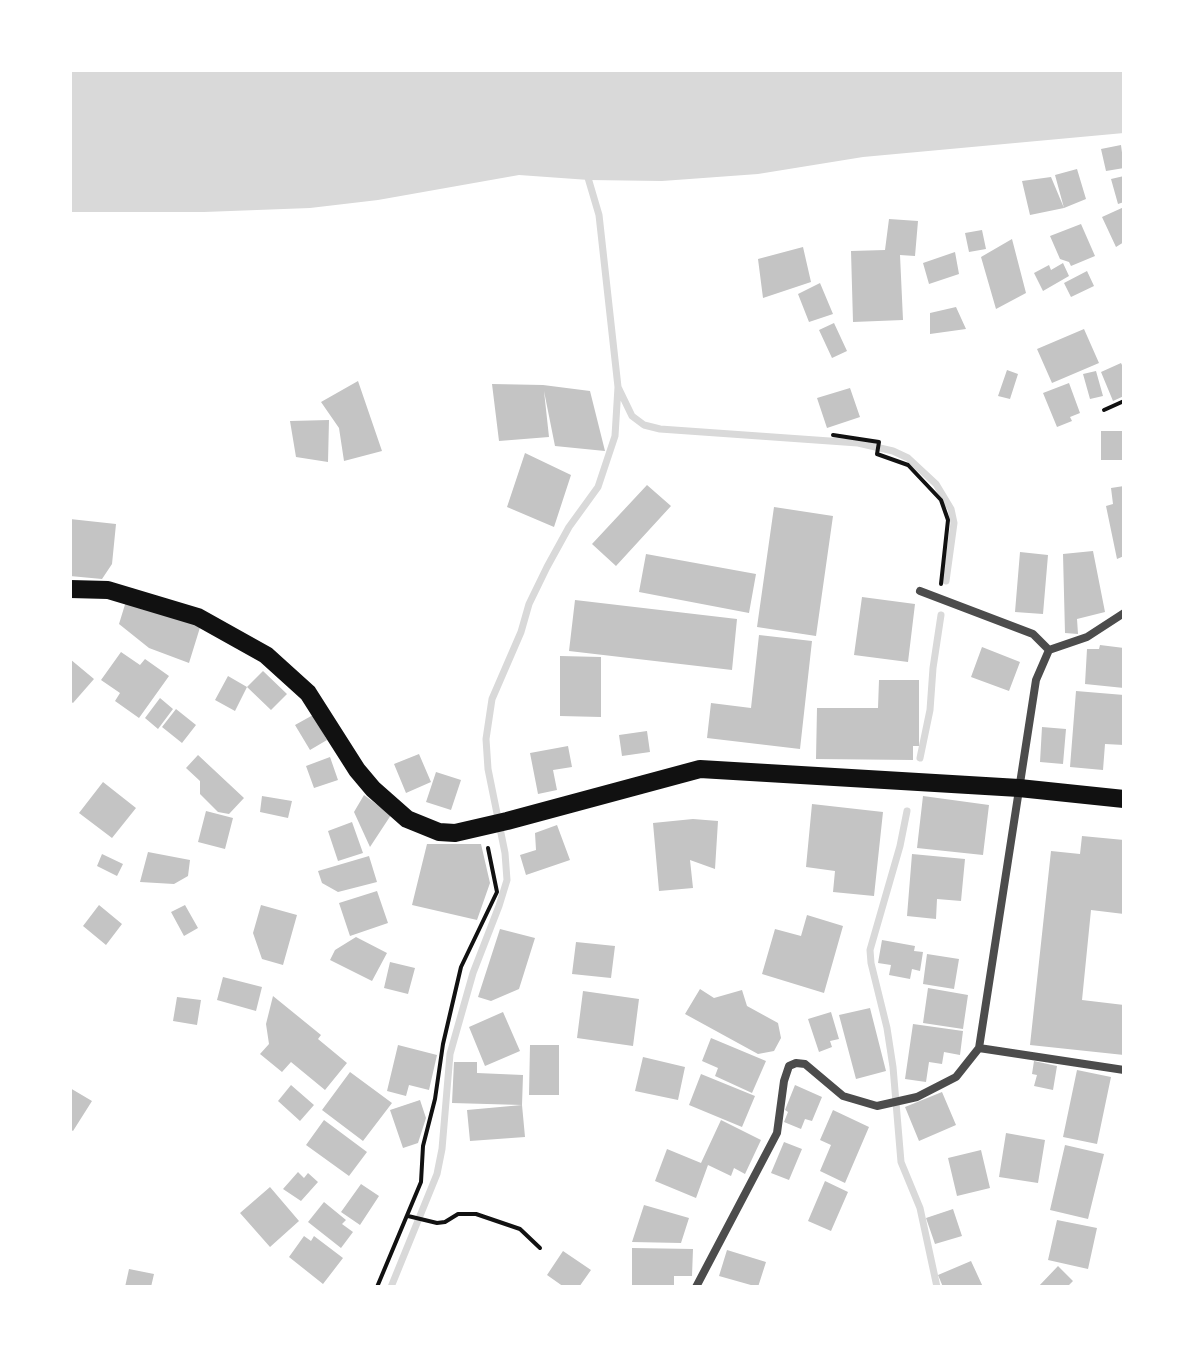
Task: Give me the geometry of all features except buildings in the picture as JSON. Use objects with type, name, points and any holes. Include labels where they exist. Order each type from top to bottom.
[{"type":"highway","points":[[70,589],[108,590],[198,617],[266,655],[308,693],[357,770],[407,819],[439,832],[455,833],[493,824],[700,769],[1019,788],[1124,799]]},
{"type":"street","points":[[920,591],[1033,634],[1049,650]]},
{"type":"street","points":[[696,1287],[777,1133],[789,1066],[805,1064],[843,1096],[880,1105],[912,1098],[956,1077],[979,1048],[1036,680],[1049,650],[1087,637],[1124,613]]},
{"type":"street","points":[[979,1048],[1124,1070]]},
{"type":"path","points":[[1104,410],[1124,401]]},
{"type":"path","points":[[833,435],[879,442],[877,454],[908,465],[941,500],[948,520],[940,598]]},
{"type":"path","points":[[377,1287],[410,1216],[421,1182],[423,1146],[461,967],[497,892],[493,824]]},
{"type":"path","points":[[410,1216],[437,1223],[458,1214],[476,1214],[520,1229],[540,1248]]},
{"type":"shaded area","points":[[70,70],[1124,70],[1124,133],[863,157],[758,174],[662,181],[519,175],[378,200],[310,208],[70,212]]},
{"type":"waterway","points":[[586,171],[599,215],[618,387],[632,416],[644,425],[660,429],[858,443],[908,458],[936,484],[951,509],[954,523],[946,581]]},
{"type":"waterway","points":[[391,1287],[437,1174],[450,1054],[473,973],[507,880],[505,853],[488,769],[486,739],[492,699],[547,567],[569,527],[598,487],[615,436],[618,387]]},
{"type":"waterway","points":[[920,758],[930,710],[941,615]]},
{"type":"waterway","points":[[907,811],[870,950],[893,1067],[901,1162],[920,1208],[937,1287]]}]
